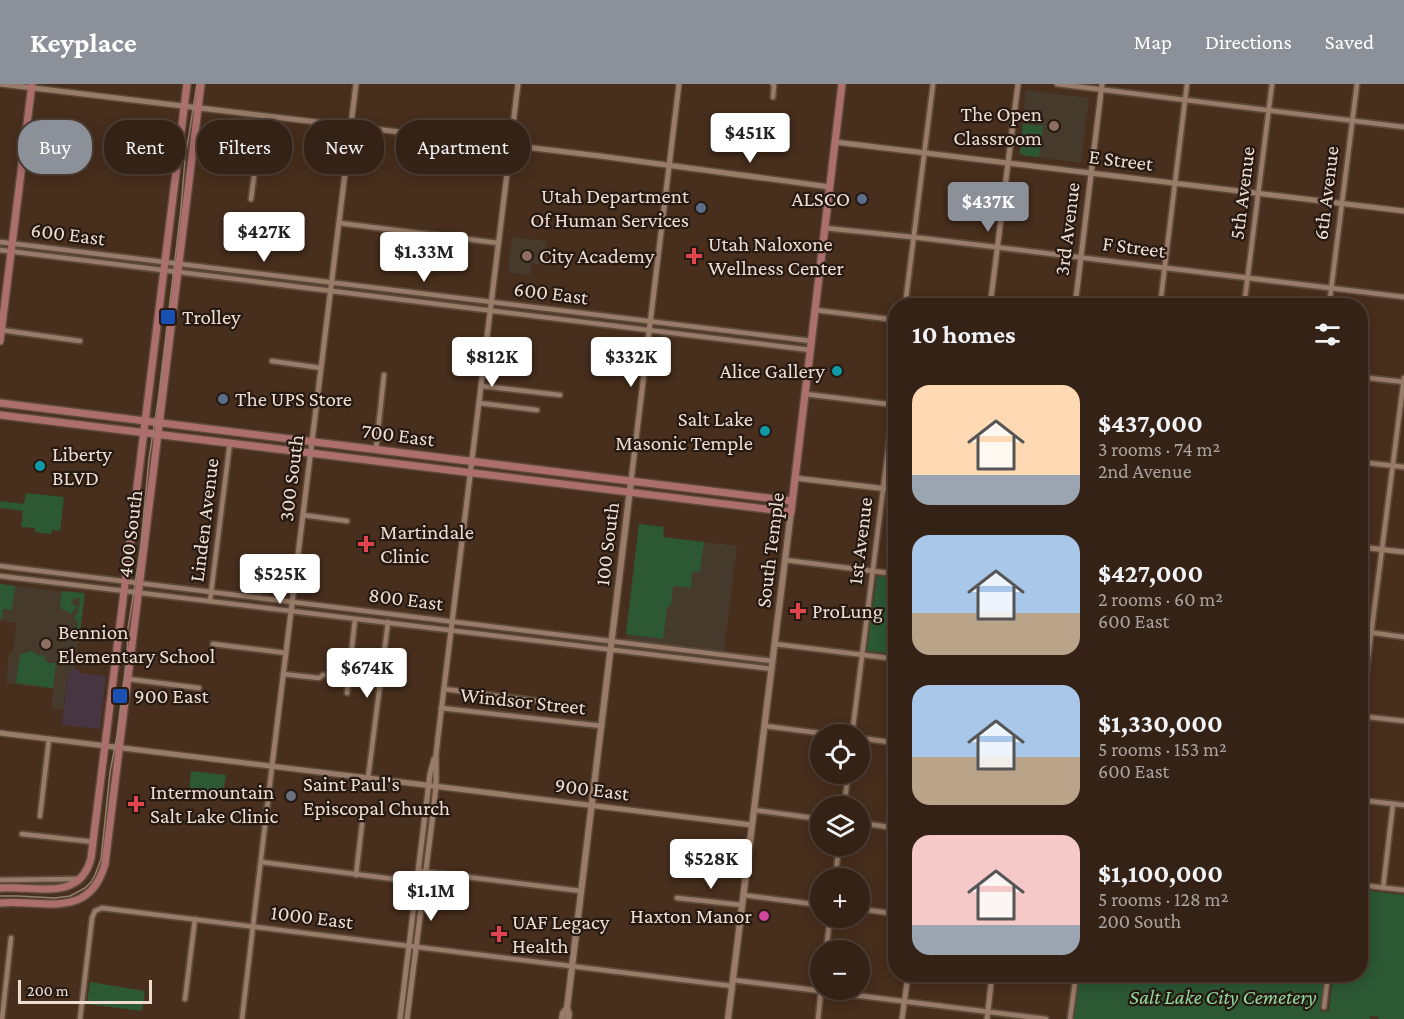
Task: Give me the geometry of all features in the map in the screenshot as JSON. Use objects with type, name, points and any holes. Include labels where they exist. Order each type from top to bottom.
[{"type":"main road","name":"400 South","points":[[85,875],[94,842],[187,84]]},
{"type":"main road","name":"400 South","points":[[0,903],[63,904],[81,898],[97,885],[103,872],[107,855],[201,84]]},
{"type":"main road","name":"South Temple","points":[[728,1019],[842,84]]},
{"type":"main road","points":[[0,341],[32,86]]},
{"type":"main road","name":"700 East","points":[[0,403],[792,501]]},
{"type":"main road","name":"700 East","points":[[0,415],[791,512]]},
{"type":"main road","name":"100 South","points":[[568,1019],[567,1008],[632,481]]},
{"type":"main road","points":[[0,888],[65,888],[73,885],[85,875]]},
{"type":"main road","name":"100 South","points":[[562,1019],[567,1008]]},
{"type":"street","points":[[0,84],[32,86],[304,121]]},
{"type":"street","name":"300 South","points":[[352,120],[356,84]]},
{"type":"street","points":[[513,120],[518,84]]},
{"type":"street","name":"100 South","points":[[632,481],[679,84]]},
{"type":"street","points":[[773,84],[773,97]]},
{"type":"street","points":[[906,298],[933,84]]},
{"type":"street","points":[[991,298],[1018,84]]},
{"type":"street","points":[[1057,84],[1102,87],[1185,100],[1404,127]]},
{"type":"street","points":[[1161,298],[1187,84]]},
{"type":"street","name":"5th Avenue","points":[[1245,298],[1272,84]]},
{"type":"street","name":"6th Avenue","points":[[1330,298],[1357,84]]},
{"type":"street","name":"3rd Avenue","points":[[1076,298],[1102,87]]},
{"type":"street","points":[[251,199],[262,116]]},
{"type":"street","name":"E Street","points":[[835,142],[1404,211]]},
{"type":"street","points":[[530,148],[830,187]]},
{"type":"street","name":"300 South","points":[[242,1019],[345,174]]},
{"type":"street","points":[[407,1019],[436,786],[436,755],[441,708],[507,174]]},
{"type":"street","points":[[339,223],[498,243]]},
{"type":"street","name":"F Street","points":[[825,228],[1404,297]]},
{"type":"street","name":"600 East","points":[[0,242],[11,248],[56,257],[164,270],[224,269],[812,341]]},
{"type":"street","points":[[56,257],[57,248]]},
{"type":"street","name":"600 East","points":[[0,250],[57,248],[90,252],[165,262],[179,268],[223,277],[810,350]]},
{"type":"street","points":[[89,261],[90,252]]},
{"type":"street","points":[[125,265],[126,257]]},
{"type":"street","points":[[223,277],[224,269]]},
{"type":"street","points":[[265,282],[266,274]]},
{"type":"street","points":[[387,289],[387,297]]},
{"type":"street","points":[[434,302],[435,295]]},
{"type":"street","points":[[550,317],[551,309]]},
{"type":"street","points":[[815,310],[888,319]]},
{"type":"street","points":[[563,319],[564,311]]},
{"type":"street","points":[[595,323],[596,315]]},
{"type":"street","points":[[613,325],[614,317]]},
{"type":"street","points":[[704,337],[705,328]]},
{"type":"street","points":[[1,330],[80,340]]},
{"type":"street","points":[[750,342],[752,334]]},
{"type":"street","points":[[272,361],[321,368]]},
{"type":"street","points":[[376,449],[384,375]]},
{"type":"street","points":[[1368,378],[1404,381],[1368,658]]},
{"type":"street","points":[[481,386],[560,395]]},
{"type":"street","points":[[805,394],[888,404]]},
{"type":"street","points":[[478,403],[537,410]]},
{"type":"street","name":"Linden Avenue","points":[[210,601],[230,442]]},
{"type":"street","name":"1st Avenue","points":[[853,724],[888,450]]},
{"type":"street","points":[[1368,463],[1404,467]]},
{"type":"street","points":[[795,478],[888,489]]},
{"type":"street","points":[[303,514],[347,521]]},
{"type":"street","points":[[1368,548],[1404,552]]},
{"type":"street","points":[[785,560],[888,573]]},
{"type":"street","name":"800 East","points":[[0,566],[773,661]]},
{"type":"street","points":[[31,579],[32,570]]},
{"type":"street","points":[[73,584],[74,575]]},
{"type":"street","name":"800 East","points":[[0,576],[772,669]]},
{"type":"street","points":[[176,597],[177,588]]},
{"type":"street","points":[[247,605],[248,597]]},
{"type":"street","points":[[348,618],[350,609]]},
{"type":"street","points":[[394,623],[395,615]]},
{"type":"street","points":[[347,693],[356,619]]},
{"type":"street","points":[[368,778],[388,622]]},
{"type":"street","points":[[509,637],[510,629]]},
{"type":"street","points":[[1368,632],[1404,637]]},
{"type":"street","points":[[554,643],[555,634]]},
{"type":"street","points":[[213,644],[286,653]]},
{"type":"street","points":[[775,644],[888,657]]},
{"type":"street","points":[[668,656],[669,648]]},
{"type":"street","points":[[714,662],[715,654]]},
{"type":"street","points":[[283,674],[319,678],[323,675]]},
{"type":"street","points":[[128,679],[199,688]]},
{"type":"street","points":[[444,689],[546,702]]},
{"type":"street","name":"Windsor Street","points":[[441,708],[602,726]]},
{"type":"street","points":[[1368,718],[1404,721]]},
{"type":"street","points":[[765,726],[810,732]]},
{"type":"street","name":"900 East","points":[[0,733],[752,825]]},
{"type":"street","points":[[40,816],[49,739]]},
{"type":"street","points":[[870,739],[888,742]]},
{"type":"street","points":[[400,1019],[428,786],[436,755]]},
{"type":"street","points":[[1368,801],[1404,806]]},
{"type":"street","points":[[1383,888],[1393,804]]},
{"type":"street","points":[[754,810],[810,818]]},
{"type":"street","points":[[356,875],[362,824]]},
{"type":"street","points":[[870,824],[888,827]]},
{"type":"street","points":[[22,834],[94,842]]},
{"type":"street","points":[[261,861],[417,882]]},
{"type":"street","points":[[418,871],[582,891]]},
{"type":"street","points":[[0,880],[67,880],[81,878],[85,875]]},
{"type":"street","points":[[1368,886],[1404,890]]},
{"type":"street","points":[[743,895],[810,904]]},
{"type":"street","points":[[677,898],[742,905]]},
{"type":"street","name":"1000 East","points":[[80,1019],[92,918],[95,911],[102,908],[572,966],[810,990]]},
{"type":"street","points":[[870,910],[888,913]]},
{"type":"street","points":[[185,999],[195,919]]},
{"type":"street","points":[[2,1019],[11,938]]},
{"type":"street","points":[[902,1019],[907,982]]},
{"type":"street","points":[[987,1019],[991,982]]},
{"type":"street","points":[[1070,1019],[1075,982]]},
{"type":"street","points":[[1324,1007],[1327,982]]},
{"type":"street","name":"1000 East","points":[[870,997],[1046,1019]]},
{"type":"street","points":[[818,1019],[820,1000]]},
{"type":"shaded area","name":"The Open Classroom","points":[[1026,90],[1089,98],[1081,163],[1019,155]]},
{"type":"shaded area","name":"City Academy","points":[[512,237],[546,241],[544,265],[532,263],[530,275],[508,273]]},
{"type":"shaded area","points":[[639,524],[664,527],[663,537],[737,546],[724,651],[628,640],[626,634]]},
{"type":"shaded area","name":"Bennion Elementary School","points":[[0,584],[84,594],[75,668],[68,674],[63,710],[51,709],[53,689],[6,683],[9,653],[13,653],[16,623],[0,621]]},
{"type":"shaded area","points":[[75,668],[79,670],[79,673],[106,676],[100,729],[62,725],[68,674]]},
{"type":"green space","points":[[1023,124],[1043,126],[1039,157],[1022,155],[1020,152]]},
{"type":"green space","points":[[26,493],[64,497],[60,531],[52,530],[51,534],[35,532],[35,528],[21,527],[23,511],[0,508],[0,501],[24,504]]},
{"type":"green space","points":[[639,524],[664,527],[663,537],[704,542],[700,572],[692,573],[691,588],[673,587],[671,605],[667,608],[663,639],[626,634]]},
{"type":"green space","points":[[877,576],[888,577],[888,653],[867,650]]},
{"type":"green space","points":[[0,584],[15,586],[12,610],[3,609],[2,619],[0,618]]},
{"type":"green space","points":[[62,591],[85,593],[80,632],[77,627],[78,622],[74,618],[78,612],[80,599],[75,598],[71,603],[77,607],[71,614],[60,608]]},
{"type":"green space","points":[[32,651],[46,658],[44,660],[49,663],[56,663],[53,688],[16,683],[20,654]]},
{"type":"green space","points":[[191,771],[226,775],[223,793],[206,795],[189,791]]},
{"type":"green space","name":"Salt Lake City Cemetery","points":[[1368,891],[1404,895],[1404,1019],[1377,1019],[1380,1017],[1369,1016],[1371,1019],[1074,1019],[1078,982],[1325,982],[1321,1012],[1329,1011],[1332,982],[1368,982]]},
{"type":"green space","points":[[90,982],[145,991],[142,1011],[87,1004]]},
{"type":"tram line","points":[[0,896],[55,898],[70,896],[91,882],[101,859],[110,772],[127,657],[128,628],[141,546],[149,458],[159,395],[185,159],[197,84]]},
{"type":"place","name":"The Open Classroom","points":[[1054,126]]},
{"type":"place","name":"ALSCO","points":[[862,199]]},
{"type":"place","name":"Utah Department Of Human Services","points":[[701,208]]},
{"type":"place","name":"City Academy","points":[[527,256]]},
{"type":"place","name":"Utah Naloxone Wellness Center","points":[[694,256]]},
{"type":"place","name":"Trolley","points":[[168,317]]},
{"type":"place","name":"Alice Gallery","points":[[837,371]]},
{"type":"place","name":"The UPS Store","points":[[223,399]]},
{"type":"place","name":"Salt Lake Masonic Temple","points":[[765,431]]},
{"type":"place","name":"Liberty BLVD","points":[[40,466]]},
{"type":"place","name":"Martindale Clinic","points":[[366,544]]},
{"type":"place","name":"ProLung","points":[[798,611]]},
{"type":"place","name":"Bennion Elementary School","points":[[46,644]]},
{"type":"place","name":"900 East","points":[[120,696]]},
{"type":"place","name":"Saint Paul's Episcopal Church","points":[[291,796]]},
{"type":"place","name":"Intermountain Salt Lake Clinic","points":[[136,804]]},
{"type":"place","name":"Haxton Manor","points":[[764,916]]},
{"type":"place","name":"UAF Legacy Health","points":[[499,934]]}]
